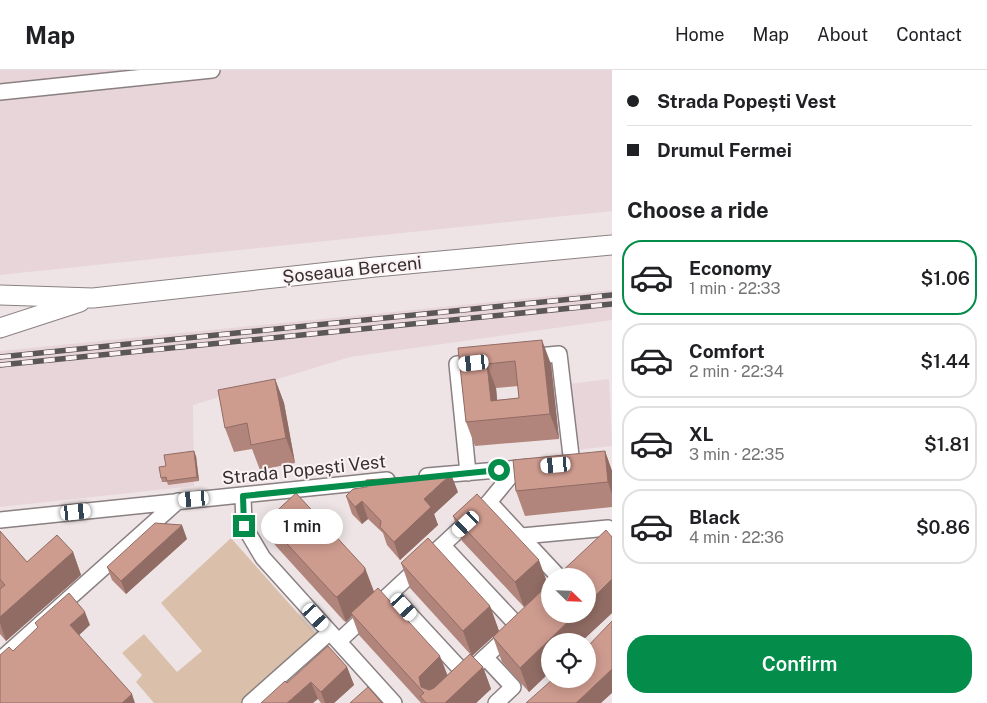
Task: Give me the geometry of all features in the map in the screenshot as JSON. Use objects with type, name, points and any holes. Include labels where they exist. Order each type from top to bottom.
[{"type":"main road","name":"Șoseaua Berceni","points":[[0,295],[93,298],[375,267],[612,245]]},
{"type":"main road","name":"Șoseaua Berceni","points":[[0,328],[93,298]]},
{"type":"main road","points":[[0,311],[0,320]]},
{"type":"street","points":[[0,92],[212,70]]},
{"type":"street","name":"Strada Popești Vest","points":[[0,520],[406,478],[577,463],[559,354],[513,358]]},
{"type":"street","points":[[468,473],[457,364],[494,360]]},
{"type":"street","points":[[250,703],[391,594],[490,502],[517,468]]},
{"type":"street","points":[[243,496],[244,526],[263,558],[394,703]]},
{"type":"street","points":[[0,660],[178,501]]},
{"type":"street","points":[[490,502],[551,568]]},
{"type":"street","points":[[522,536],[608,528],[612,532]]},
{"type":"street","points":[[444,546],[518,626]]},
{"type":"street","points":[[391,594],[466,675]]},
{"type":"street","points":[[436,703],[531,614]]},
{"type":"street","points":[[485,657],[513,687],[496,703]]},
{"type":"street","points":[[364,692],[375,682]]},
{"type":"shaded area","points":[[0,70],[612,70],[612,211],[0,275]]},
{"type":"shaded area","points":[[612,290],[612,320],[350,357],[193,405],[194,486],[0,507],[0,351]]},
{"type":"shaded area","points":[[609,379],[612,446],[576,450],[569,384]]},
{"type":"shaded area","points":[[231,538],[318,636],[243,703],[154,703],[136,682],[142,675],[122,653],[144,634],[177,672],[202,651],[161,603]]},
{"type":"building","points":[[542,340],[550,414],[466,422],[458,348]],"holes":[[[515,361],[519,398],[491,401],[487,364]]]},
{"type":"building","points":[[275,379],[286,438],[251,445],[247,423],[225,428],[218,390]]},
{"type":"building","points":[[194,451],[197,477],[167,481],[166,477],[161,478],[159,467],[166,466],[164,455]]},
{"type":"building","points":[[605,451],[608,482],[516,491],[513,460]]},
{"type":"building","points":[[451,474],[424,499],[431,507],[394,542],[380,527],[381,521],[362,501],[355,507],[346,496],[353,489],[367,487],[366,480]]},
{"type":"building","points":[[296,493],[365,568],[364,572],[337,597],[266,521]]},
{"type":"building","points":[[477,494],[539,560],[515,582],[453,516]]},
{"type":"building","points":[[155,523],[182,525],[121,581],[107,567]]},
{"type":"building","points":[[606,530],[612,537],[612,579],[596,595],[596,568],[566,568]]},
{"type":"building","points":[[0,531],[27,562],[57,535],[73,552],[0,617],[0,589],[5,585],[0,579]]},
{"type":"building","points":[[428,538],[490,606],[463,631],[401,563]]},
{"type":"building","points":[[378,588],[440,656],[419,677],[421,687],[429,690],[434,688],[470,654],[483,667],[445,703],[426,703],[420,696],[424,693],[351,613]]},
{"type":"building","points":[[541,592],[541,623],[567,623],[556,633],[541,633],[541,648],[520,668],[493,637]]},
{"type":"building","points":[[69,593],[85,612],[70,625],[132,694],[122,703],[0,703],[0,655],[9,647],[13,651],[38,627],[35,623]]},
{"type":"building","points":[[612,621],[612,669],[596,684],[596,638]]},
{"type":"building","points":[[328,646],[347,667],[321,692],[311,682],[287,703],[261,703],[285,681],[287,683]]},
{"type":"building","points":[[368,687],[382,703],[350,703]]},
{"type":"building","points":[[543,688],[592,688],[576,703],[526,703]]},
{"type":"railway","points":[[0,357],[612,295]]},
{"type":"railway","points":[[0,365],[612,304]]},
{"type":"route","points":[[244,526],[243,496],[316,487],[499,470]]}]
